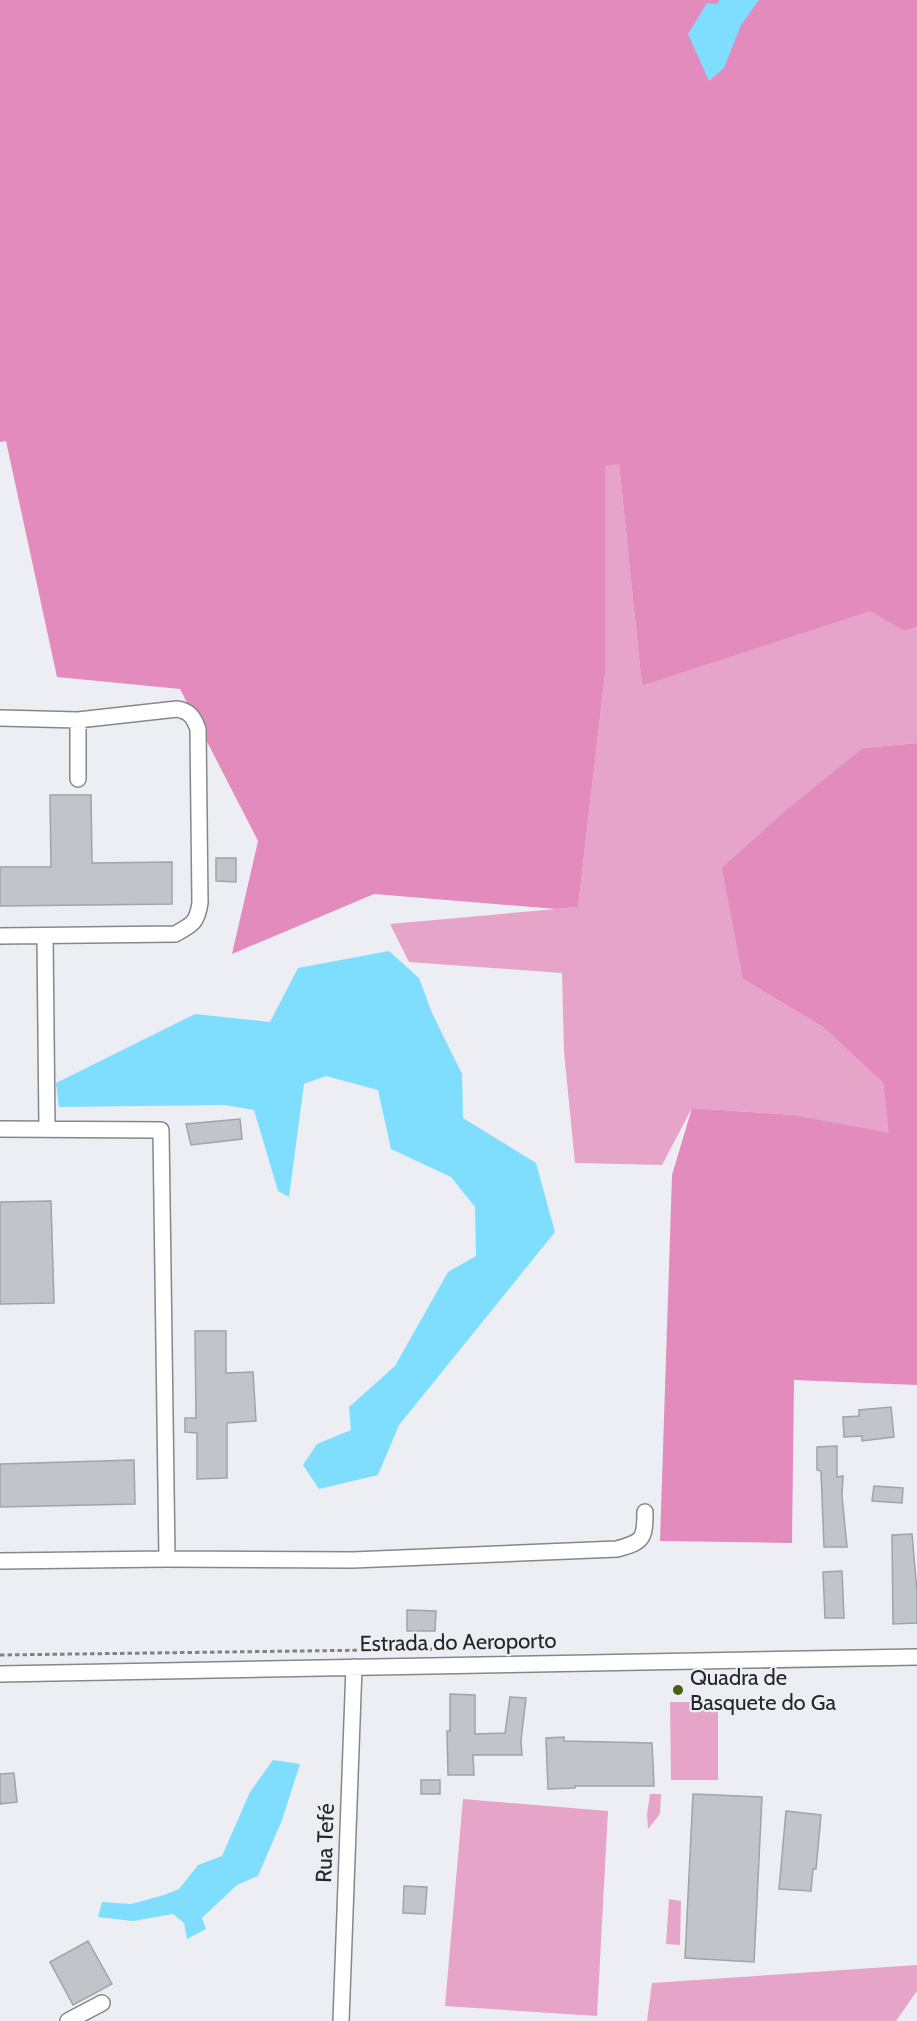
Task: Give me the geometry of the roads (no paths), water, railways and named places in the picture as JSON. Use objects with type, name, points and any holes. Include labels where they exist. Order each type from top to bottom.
[{"type":"street","points":[[0,718],[78,720],[177,709],[185,710],[194,718],[198,729],[200,903],[198,918],[188,928],[175,934],[0,936]]},
{"type":"street","points":[[78,720],[78,779]]},
{"type":"street","points":[[45,936],[47,1128]]},
{"type":"street","points":[[0,1129],[162,1130],[167,1558]]},
{"type":"street","points":[[0,1561],[167,1558],[353,1560],[617,1549],[641,1539],[645,1531],[645,1512]]},
{"type":"street","name":"Estrada do Aeroporto","points":[[0,1674],[917,1657]]},
{"type":"street","name":"Rua Tefé","points":[[341,2021],[354,1667]]},
{"type":"street","points":[[68,2021],[102,2003]]},
{"type":"water","points":[[720,0],[759,0],[741,25],[724,68],[709,81],[688,34],[707,3],[717,4]]},
{"type":"water","points":[[389,951],[419,978],[432,1013],[462,1074],[463,1118],[536,1163],[555,1232],[399,1425],[378,1475],[319,1489],[303,1465],[317,1444],[351,1430],[349,1407],[395,1366],[448,1272],[476,1256],[475,1207],[451,1177],[391,1149],[378,1090],[326,1076],[304,1084],[289,1197],[278,1191],[254,1110],[224,1105],[59,1107],[56,1083],[195,1014],[270,1022],[298,968]]},
{"type":"water","points":[[273,1760],[300,1764],[282,1820],[258,1876],[237,1885],[202,1918],[206,1929],[187,1939],[184,1923],[173,1914],[133,1921],[98,1917],[102,1902],[131,1904],[164,1895],[179,1889],[198,1865],[222,1856],[250,1792]]},
{"type":"place","name":"Quadra de Basquete do Ga","points":[[678,1690]]}]
